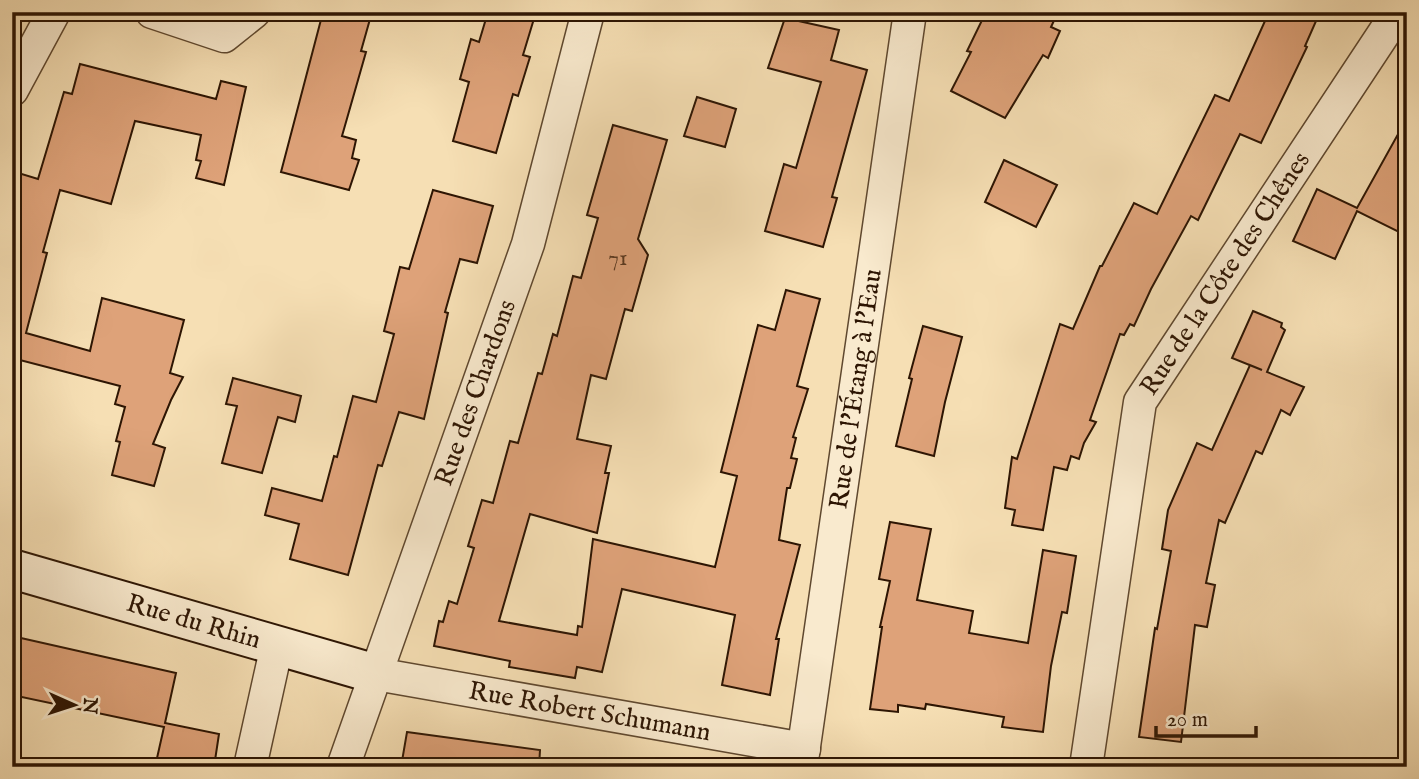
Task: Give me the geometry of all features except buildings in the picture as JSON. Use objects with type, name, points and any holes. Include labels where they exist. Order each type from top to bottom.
[{"type":"street","points":[[12,90],[54,12]]},
{"type":"street","points":[[152,12],[224,36],[254,12]]},
{"type":"street","name":"Rue des Chardons","points":[[343,767],[528,244],[589,12]]},
{"type":"street","name":"Rue de l'Étang à l'Eau","points":[[803,758],[910,12]]},
{"type":"street","name":"Rue de la Côte des Chênes","points":[[1086,767],[1140,402],[1398,12]]},
{"type":"street","name":"Rue du Rhin","points":[[12,569],[376,674]]},
{"type":"street","points":[[250,767],[277,645]]},
{"type":"street","name":"Rue Robert Schumann","points":[[376,674],[803,758]]}]
